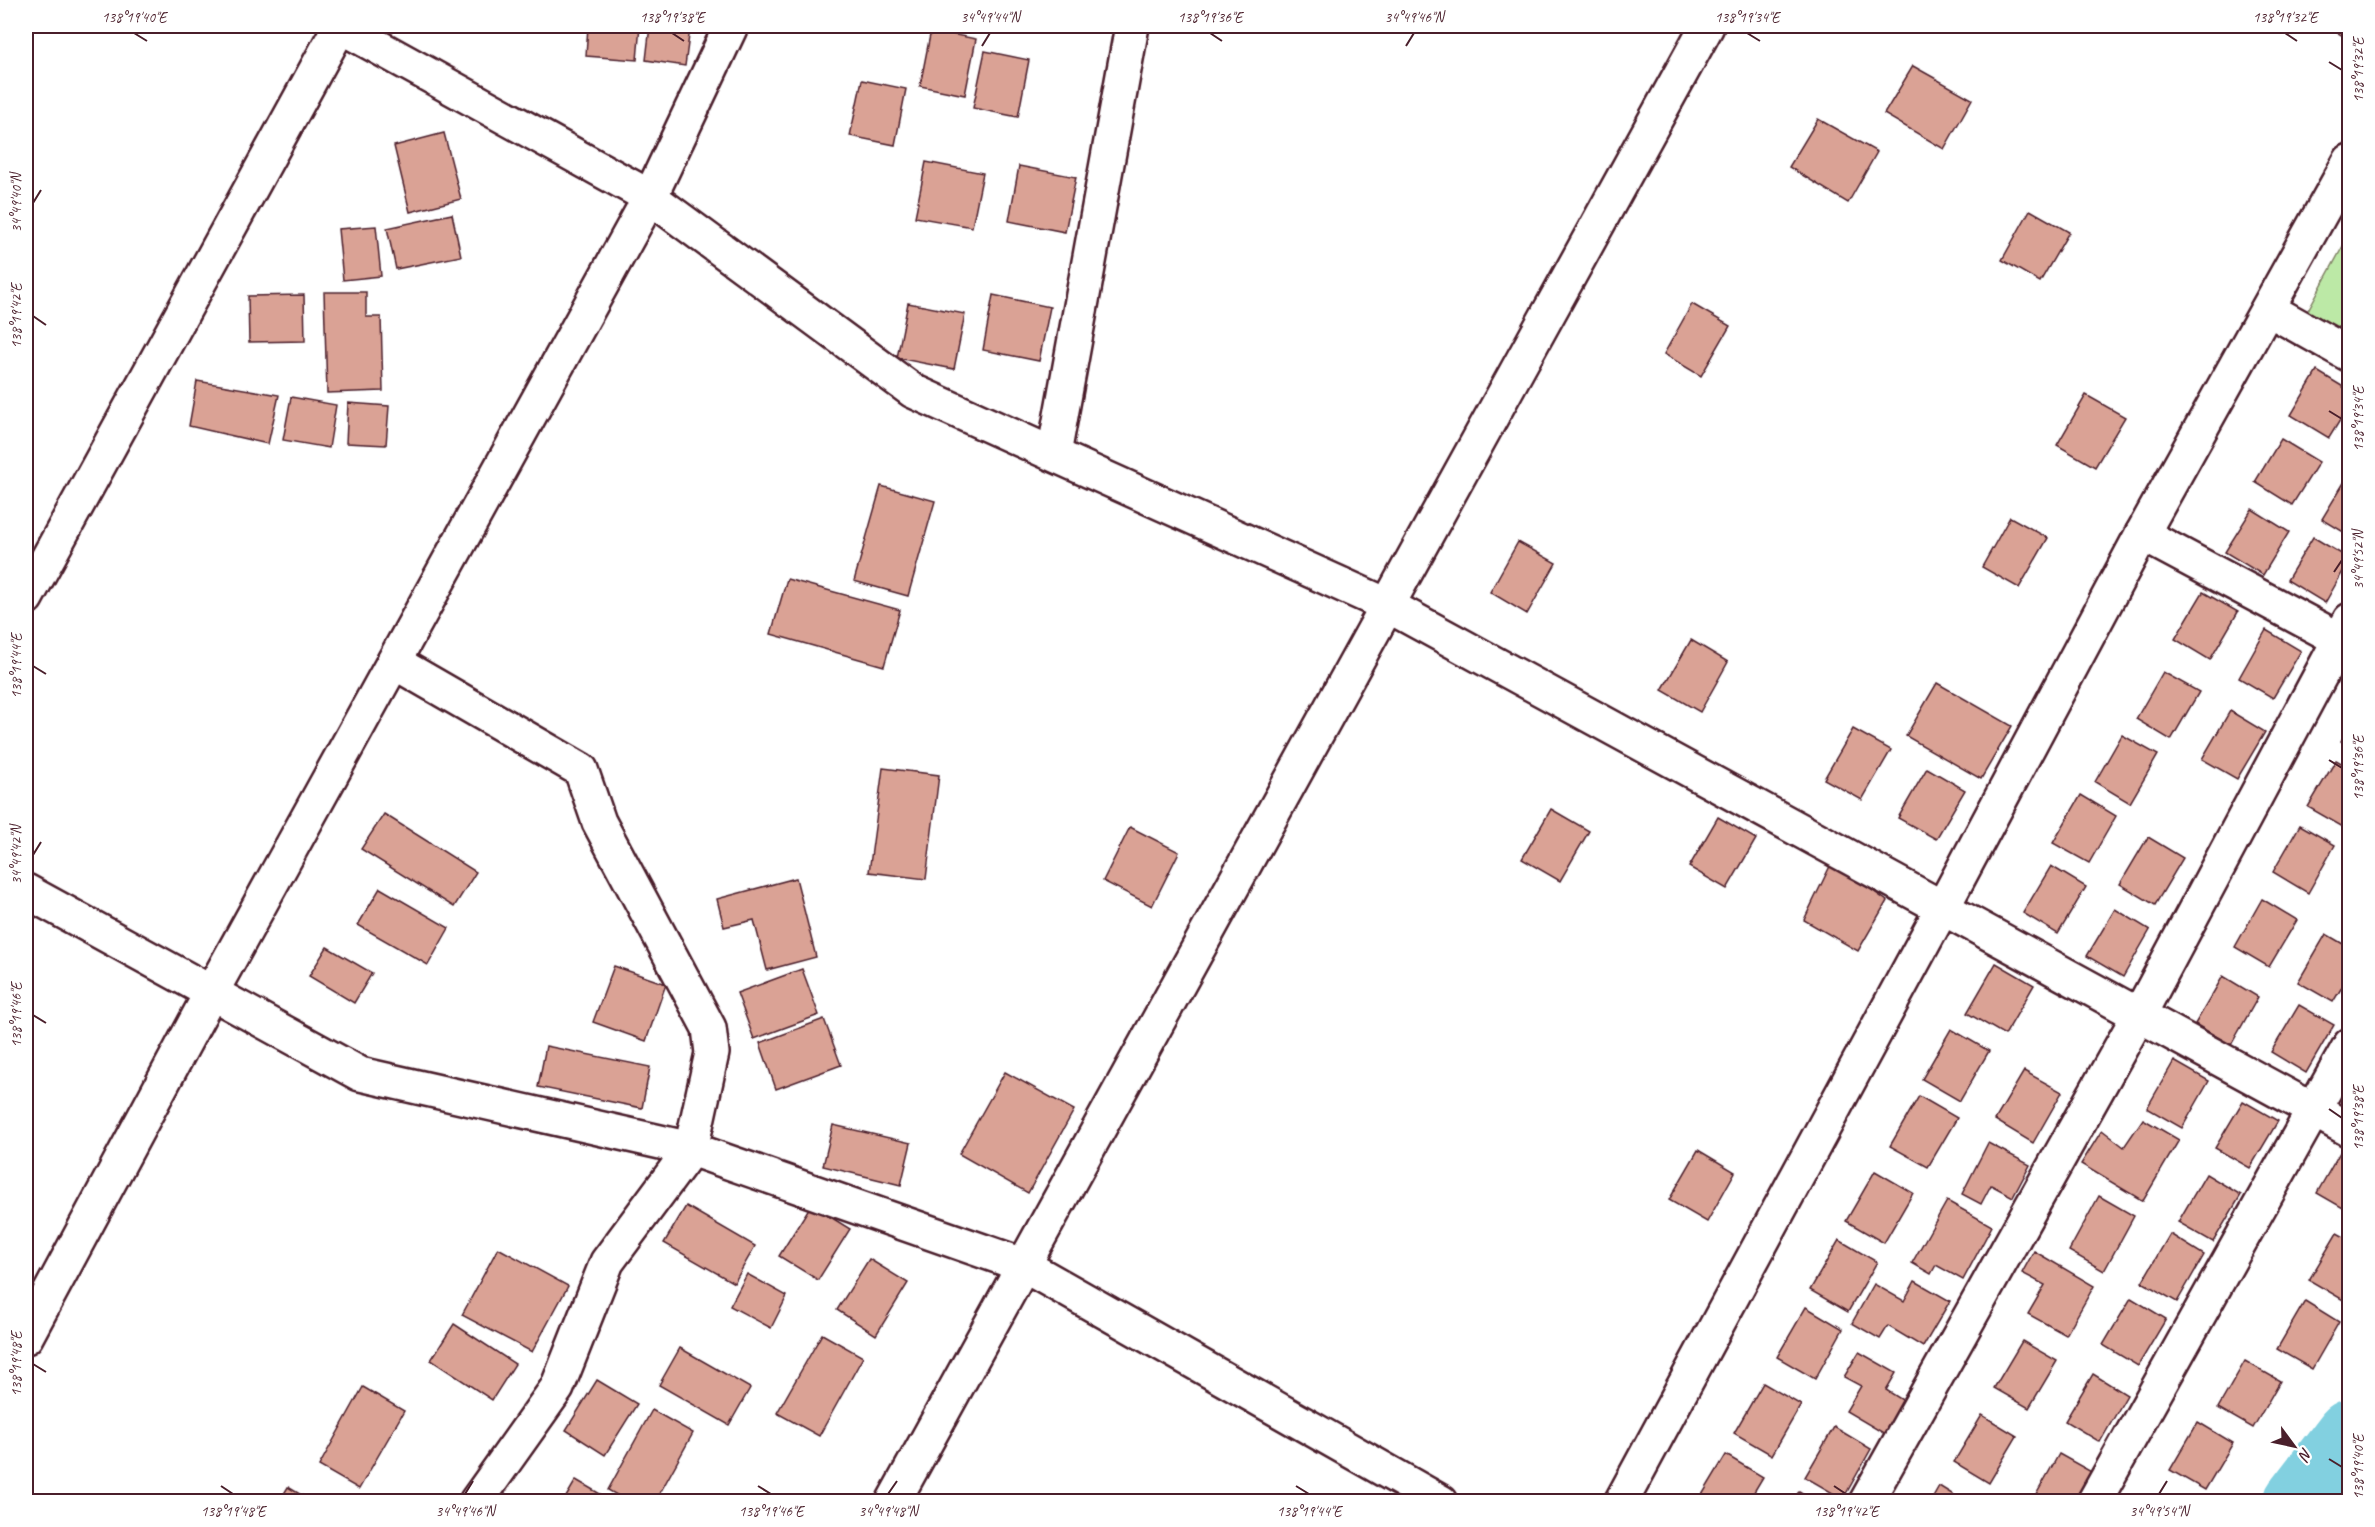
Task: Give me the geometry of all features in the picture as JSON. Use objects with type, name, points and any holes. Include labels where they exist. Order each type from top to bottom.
[{"type":"street","points":[[26,598],[340,26],[650,197],[914,391],[1387,605],[2349,1130]]},
{"type":"street","points":[[26,1337],[211,993],[650,197],[731,26]]},
{"type":"street","points":[[1054,454],[1132,26]]},
{"type":"street","points":[[893,1502],[1707,26]]},
{"type":"street","points":[[1621,1502],[2142,534],[2349,161]]},
{"type":"street","points":[[2268,309],[2349,355]]},
{"type":"street","points":[[1866,1502],[2139,1015],[2346,634],[2142,534]]},
{"type":"street","points":[[394,662],[581,770],[598,822],[709,1028],[712,1053],[691,1149],[607,1262],[557,1388],[476,1502]]},
{"type":"street","points":[[26,891],[360,1074],[691,1149],[1023,1265],[1441,1502]]},
{"type":"street","points":[[2094,1502],[2349,1045]]},
{"type":"green space","points":[[2349,235],[2349,335],[2307,312]]},
{"type":"building","points":[[588,26],[640,26],[637,60],[586,56]]},
{"type":"building","points":[[650,26],[690,28],[685,66],[646,60]]},
{"type":"building","points":[[2117,26],[2150,26],[2147,34]]},
{"type":"building","points":[[2326,26],[2350,26],[2350,40]]},
{"type":"building","points":[[931,30],[976,39],[965,95],[920,86]]},
{"type":"building","points":[[985,51],[1029,60],[1018,117],[973,108]]},
{"type":"building","points":[[1913,66],[1972,99],[1944,149],[1884,114]]},
{"type":"building","points":[[862,80],[906,89],[895,145],[850,136]]},
{"type":"building","points":[[1818,119],[1877,152],[1848,203],[1789,167]]},
{"type":"building","points":[[444,133],[461,199],[410,212],[394,146]]},
{"type":"building","points":[[926,162],[983,173],[972,227],[915,217]]},
{"type":"building","points":[[1019,166],[1076,177],[1065,232],[1009,221]]},
{"type":"building","points":[[2030,210],[2069,232],[2040,282],[2002,260]]},
{"type":"building","points":[[452,214],[461,256],[396,269],[387,228]]},
{"type":"building","points":[[376,226],[381,276],[343,280],[338,229]]},
{"type":"building","points":[[324,292],[366,292],[366,317],[381,317],[383,391],[327,393]]},
{"type":"building","points":[[304,295],[305,341],[249,342],[248,296]]},
{"type":"building","points":[[993,295],[1050,307],[1039,361],[983,350]]},
{"type":"building","points":[[908,303],[965,314],[954,369],[897,358]]},
{"type":"building","points":[[1692,304],[1730,326],[1701,376],[1664,354]]},
{"type":"building","points":[[2317,371],[2350,391],[2350,404],[2329,438],[2291,415]]},
{"type":"building","points":[[197,381],[279,395],[268,444],[189,426]]},
{"type":"building","points":[[2086,395],[2125,417],[2095,467],[2057,445]]},
{"type":"building","points":[[291,397],[336,405],[329,448],[283,440]]},
{"type":"building","points":[[348,403],[389,406],[386,445],[346,443]]},
{"type":"building","points":[[2281,439],[2319,462],[2292,505],[2255,482]]},
{"type":"building","points":[[2348,476],[2350,477],[2350,536],[2322,519]]},
{"type":"building","points":[[881,486],[935,501],[908,596],[854,581]]},
{"type":"building","points":[[2252,509],[2289,532],[2263,575],[2225,552]]},
{"type":"building","points":[[2010,517],[2048,538],[2019,588],[1982,567]]},
{"type":"building","points":[[2313,537],[2350,559],[2325,603],[2287,580]]},
{"type":"building","points":[[1518,542],[1556,563],[1527,614],[1490,592]]},
{"type":"building","points":[[787,579],[900,610],[884,666],[771,634]]},
{"type":"building","points":[[2203,592],[2238,612],[2210,660],[2175,639]]},
{"type":"building","points":[[2266,630],[2301,651],[2273,698],[2239,678]]},
{"type":"building","points":[[1691,640],[1728,662],[1700,712],[1662,690]]},
{"type":"building","points":[[2163,672],[2199,692],[2171,740],[2136,719]]},
{"type":"building","points":[[1937,683],[2012,726],[1981,779],[1906,736]]},
{"type":"building","points":[[2230,711],[2265,732],[2237,779],[2202,759]]},
{"type":"building","points":[[2350,726],[2350,747],[2341,741]]},
{"type":"building","points":[[1853,729],[1891,750],[1862,800],[1824,779]]},
{"type":"building","points":[[2122,735],[2158,755],[2130,803],[2095,782]]},
{"type":"building","points":[[2336,760],[2350,768],[2350,816],[2343,827],[2308,807]]},
{"type":"building","points":[[883,768],[939,775],[926,879],[869,872]]},
{"type":"building","points":[[1927,768],[1965,790],[1936,839],[1898,818]]},
{"type":"building","points":[[2081,795],[2116,816],[2089,863],[2053,843]]},
{"type":"building","points":[[1551,809],[1589,831],[1560,881],[1522,859]]},
{"type":"building","points":[[384,814],[476,872],[454,907],[361,849]]},
{"type":"building","points":[[1718,817],[1756,839],[1727,889],[1689,867]]},
{"type":"building","points":[[2300,825],[2335,845],[2308,893],[2273,872]]},
{"type":"building","points":[[1130,827],[1179,852],[1152,906],[1103,881]]},
{"type":"building","points":[[2148,837],[2183,858],[2155,905],[2120,884]]},
{"type":"building","points":[[1832,862],[1887,901],[1858,951],[1804,920]]},
{"type":"building","points":[[2051,866],[2086,887],[2058,934],[2023,913]]},
{"type":"building","points":[[796,878],[816,957],[767,970],[754,920],[724,927],[717,899]]},
{"type":"building","points":[[380,888],[449,928],[428,965],[358,925]]},
{"type":"building","points":[[2262,899],[2297,920],[2269,967],[2235,947]]},
{"type":"building","points":[[2350,899],[2350,914],[2343,910]]},
{"type":"building","points":[[2115,909],[2150,930],[2123,977],[2087,956]]},
{"type":"building","points":[[2326,934],[2350,948],[2350,974],[2333,1002],[2298,982]]},
{"type":"building","points":[[327,947],[372,973],[354,1003],[309,976]]},
{"type":"building","points":[[1996,963],[2034,985],[2005,1035],[1967,1013]]},
{"type":"building","points":[[614,966],[666,984],[646,1041],[593,1022]]},
{"type":"building","points":[[802,969],[819,1015],[754,1039],[737,993]]},
{"type":"building","points":[[2223,976],[2258,997],[2231,1045],[2195,1024]]},
{"type":"building","points":[[2299,1005],[2334,1025],[2306,1073],[2271,1052]]},
{"type":"building","points":[[824,1019],[841,1065],[776,1089],[760,1043]]},
{"type":"building","points":[[1951,1029],[1989,1051],[1960,1101],[1922,1079]]},
{"type":"building","points":[[546,1046],[650,1067],[642,1108],[538,1087]]},
{"type":"building","points":[[2174,1061],[2209,1081],[2182,1128],[2147,1108]]},
{"type":"building","points":[[2024,1071],[2062,1092],[2033,1143],[1995,1120]]},
{"type":"building","points":[[1005,1072],[1074,1110],[1028,1193],[959,1154]]},
{"type":"building","points":[[1919,1096],[1957,1118],[1928,1167],[1890,1146]]},
{"type":"building","points":[[2243,1101],[2278,1121],[2250,1168],[2215,1148]]},
{"type":"building","points":[[2143,1119],[2179,1140],[2143,1201],[2081,1164],[2102,1130],[2124,1147]]},
{"type":"building","points":[[833,1125],[911,1143],[901,1185],[823,1166]]},
{"type":"building","points":[[1988,1143],[2030,1165],[2013,1197],[1991,1185],[1981,1204],[1962,1194]]},
{"type":"building","points":[[2344,1145],[2350,1148],[2350,1212],[2317,1193]]},
{"type":"building","points":[[1698,1150],[1735,1172],[1707,1222],[1669,1200]]},
{"type":"building","points":[[1875,1171],[1913,1193],[1884,1243],[1846,1221]]},
{"type":"building","points":[[2206,1174],[2241,1195],[2213,1242],[2178,1222]]},
{"type":"building","points":[[2099,1196],[2134,1216],[2104,1271],[2069,1251]]},
{"type":"building","points":[[1947,1201],[1992,1226],[1963,1280],[1936,1265],[1931,1274],[1912,1263]]},
{"type":"building","points":[[811,1205],[850,1229],[818,1280],[779,1256]]},
{"type":"building","points":[[686,1206],[755,1246],[734,1283],[664,1243]]},
{"type":"building","points":[[2337,1233],[2350,1240],[2350,1293],[2345,1301],[2309,1280]]},
{"type":"building","points":[[2170,1234],[2204,1255],[2177,1302],[2142,1282]]},
{"type":"building","points":[[1839,1240],[1877,1262],[1848,1312],[1810,1290]]},
{"type":"building","points":[[498,1248],[568,1286],[532,1352],[462,1315]]},
{"type":"building","points":[[2034,1251],[2094,1286],[2066,1335],[2028,1314],[2045,1285],[2022,1273]]},
{"type":"building","points":[[869,1259],[908,1283],[876,1335],[837,1310]]},
{"type":"building","points":[[747,1274],[787,1296],[771,1328],[730,1306]]},
{"type":"building","points":[[1915,1281],[1950,1301],[1923,1347],[1888,1326],[1880,1339],[1852,1323],[1874,1284],[1904,1301]]},
{"type":"building","points":[[2131,1298],[2166,1319],[2138,1366],[2103,1345]]},
{"type":"building","points":[[2305,1301],[2339,1322],[2312,1369],[2277,1349]]},
{"type":"building","points":[[1806,1307],[1843,1329],[1815,1379],[1777,1357]]},
{"type":"building","points":[[454,1324],[515,1364],[492,1400],[431,1360]]},
{"type":"building","points":[[822,1334],[863,1357],[819,1436],[777,1413]]},
{"type":"building","points":[[2022,1341],[2057,1361],[2029,1408],[1994,1388]]},
{"type":"building","points":[[680,1348],[750,1388],[729,1425],[659,1385]]},
{"type":"building","points":[[1859,1352],[1896,1373],[1886,1390],[1904,1401],[1885,1434],[1846,1411],[1861,1386],[1844,1377]]},
{"type":"building","points":[[2245,1361],[2280,1381],[2253,1428],[2218,1408]]},
{"type":"building","points":[[2093,1374],[2127,1395],[2100,1442],[2065,1421]]},
{"type":"building","points":[[597,1380],[637,1404],[605,1455],[566,1430]]},
{"type":"building","points":[[1763,1383],[1801,1405],[1772,1455],[1734,1433]]},
{"type":"building","points":[[363,1387],[404,1411],[359,1489],[319,1466]]},
{"type":"building","points":[[652,1410],[693,1433],[655,1502],[629,1502],[608,1490]]},
{"type":"building","points":[[1982,1415],[2017,1436],[1989,1483],[1954,1462]]},
{"type":"building","points":[[2198,1422],[2233,1443],[2205,1490],[2170,1470]]},
{"type":"building","points":[[1834,1427],[1871,1449],[1843,1499],[1805,1477]]},
{"type":"building","points":[[2059,1454],[2095,1474],[2079,1502],[2032,1502]]},
{"type":"building","points":[[1726,1455],[1763,1477],[1748,1502],[1713,1502],[1702,1495]]},
{"type":"building","points":[[576,1480],[614,1502],[563,1502]]},
{"type":"building","points":[[1939,1486],[1965,1502],[1930,1502]]},
{"type":"building","points":[[288,1487],[313,1502],[279,1502]]},
{"type":"building","points":[[1799,1491],[1817,1502],[1793,1502]]},
{"type":"waterway","points":[[2298,1502],[2350,1434]]}]
